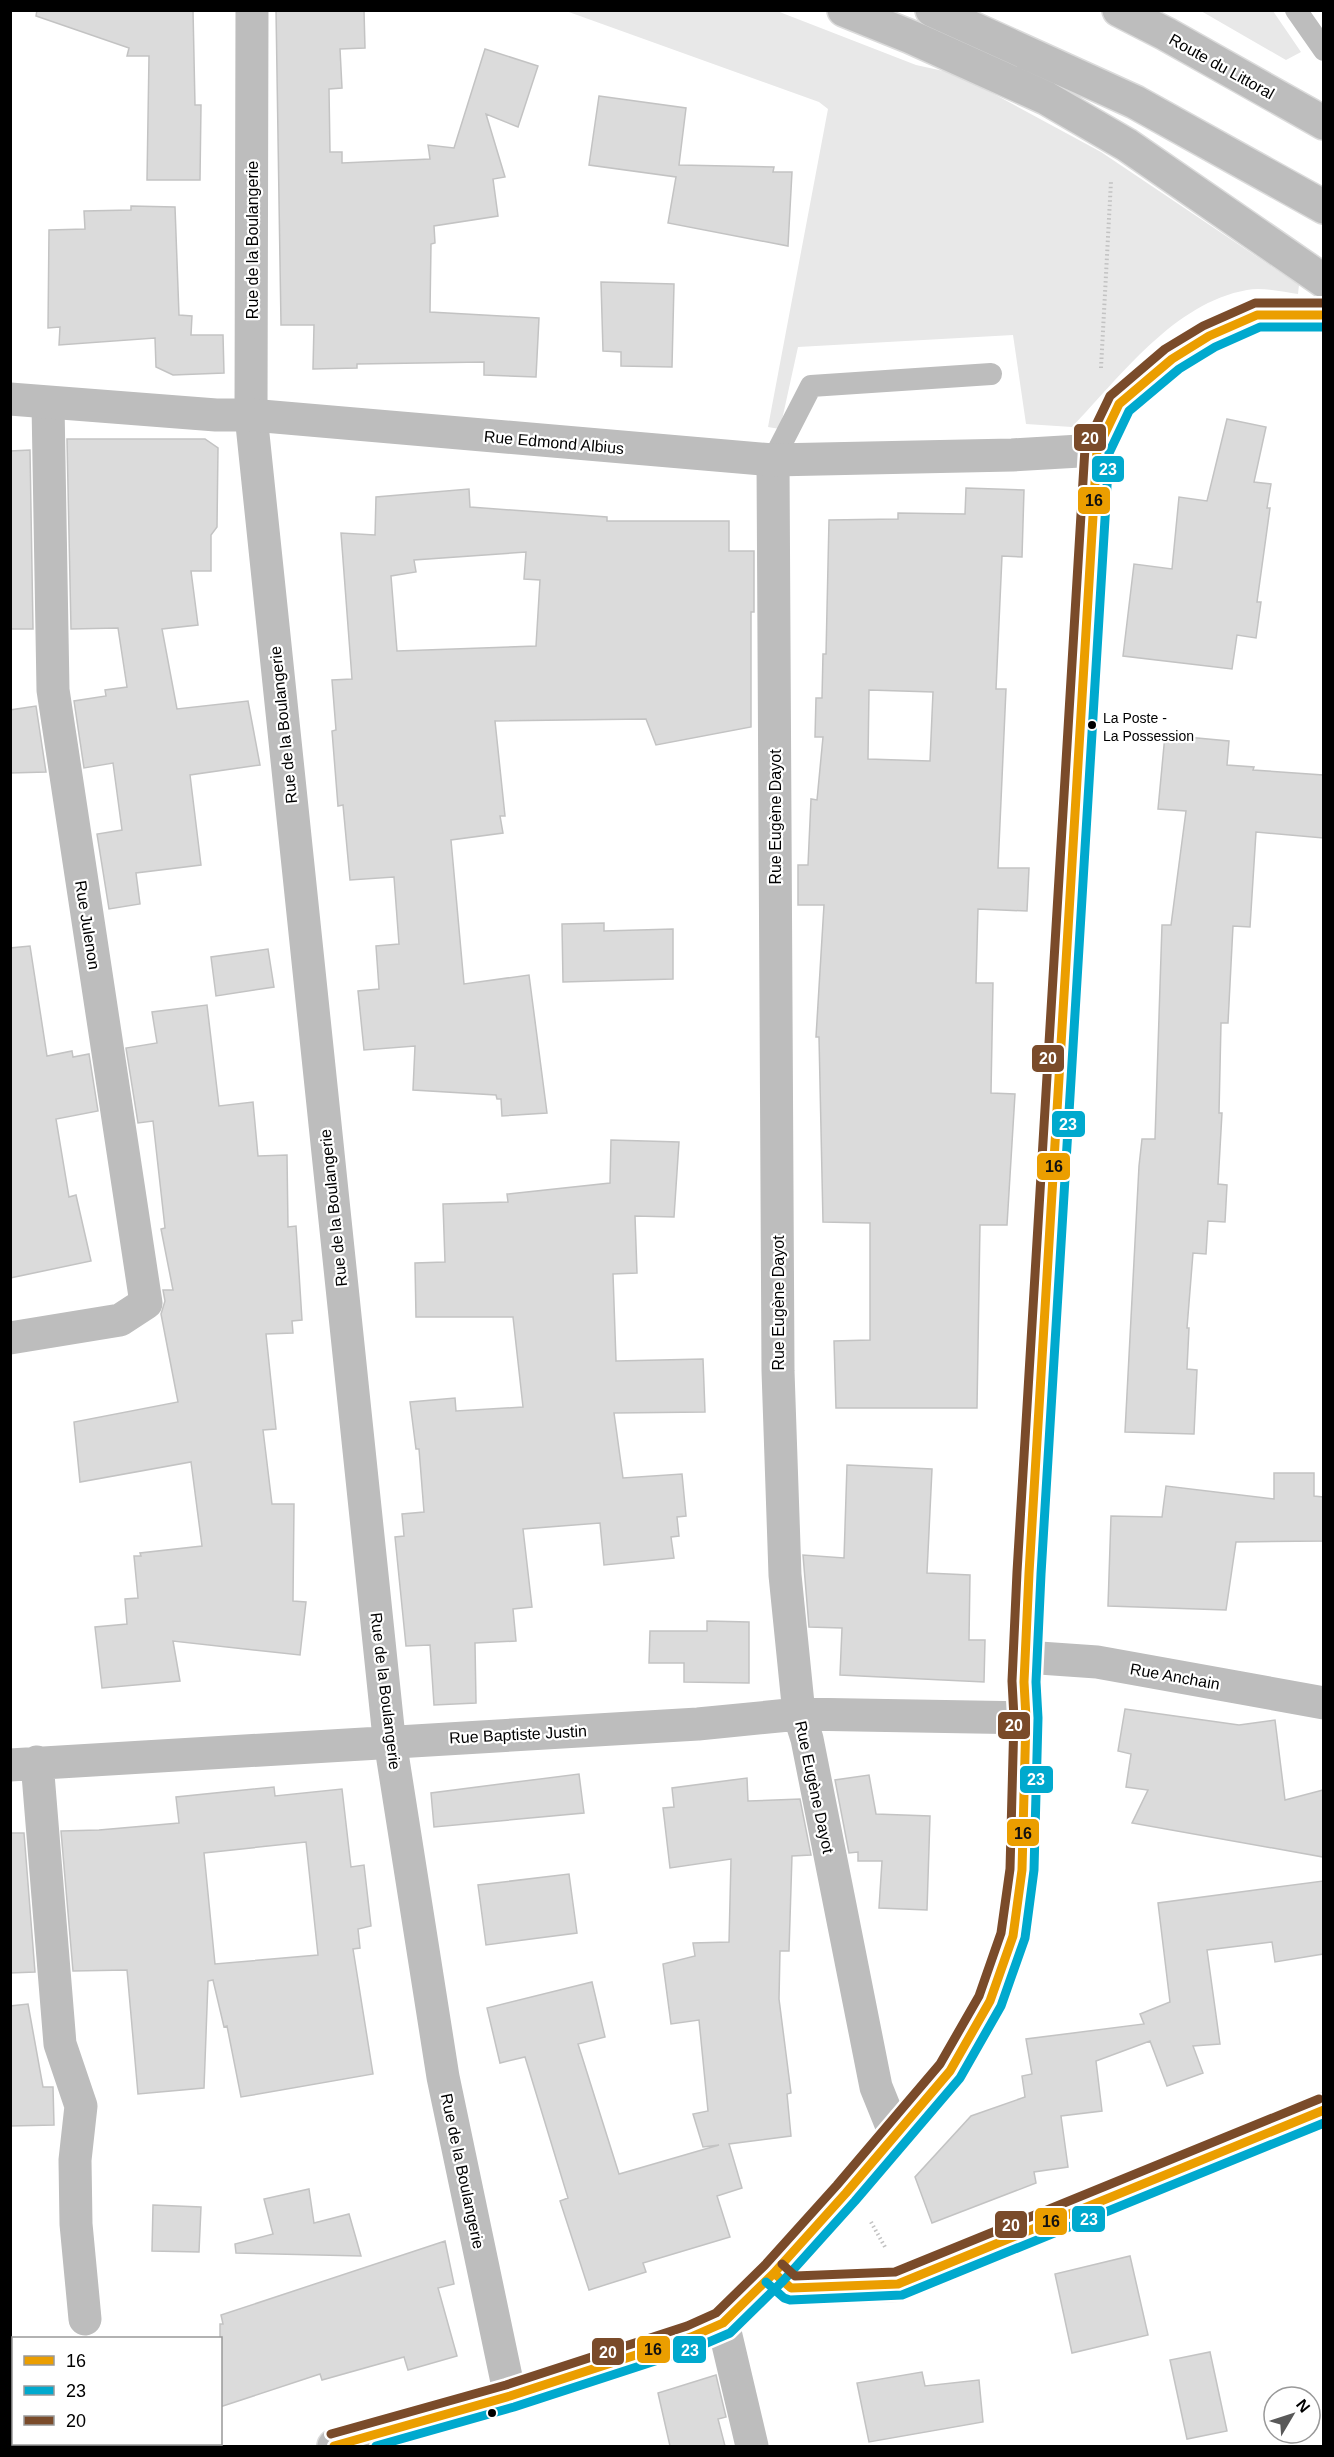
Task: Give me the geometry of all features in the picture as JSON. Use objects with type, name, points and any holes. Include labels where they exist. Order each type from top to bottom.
[{"type":"main road","name":"Rue de la Boulangerie","points":[[252,10],[251,415],[391,1742],[443,2077],[510,2396]]},
{"type":"main road","points":[[844,10],[911,37],[1046,98],[1127,145],[1323,282]]},
{"type":"main road","points":[[932,10],[1134,102],[1323,207]]},
{"type":"main road","name":"Route du Littoral","points":[[1119,10],[1323,123]]},
{"type":"main road","points":[[334,2446],[510,2396],[691,2337],[723,2323],[774,2273],[950,2071],[990,2001],[1013,1936],[1022,1870],[1026,1719],[1025,1657],[1097,450],[1119,404],[1172,359],[1209,336],[1257,315],[1323,315]]},
{"type":"main road","name":"Rue Edmond Albius","points":[[10,399],[48,404],[216,415],[251,415],[773,460],[1012,455],[1097,450]]},
{"type":"main road","name":"Rue Julenon","points":[[10,1338],[120,1320],[146,1303],[53,690],[48,404]]},
{"type":"main road","name":"Rue Eugène Dayot","points":[[773,460],[778,1371],[785,1575],[799,1714],[807,1739],[876,2087],[894,2134]]},
{"type":"main road","name":"Rue Anchain","points":[[1025,1657],[1097,1662],[1323,1703]]},
{"type":"main road","name":"Rue Baptiste Justin","points":[[24,1764],[698,1724],[799,1714],[1026,1719]]},
{"type":"main road","points":[[24,1764],[60,2044],[81,2106],[75,2160],[76,2224],[85,2319]]},
{"type":"main road","points":[[774,2273],[791,2288],[898,2283],[1323,2110]]},
{"type":"main road","points":[[723,2323],[752,2446]]},
{"type":"lane","points":[[1296,10],[1323,50]]},
{"type":"lane","points":[[773,460],[811,386],[991,374]]},
{"type":"path","points":[[1101,374],[1111,174]]},
{"type":"path","points":[[869,2218],[891,2257]]},
{"type":"shaded area","points":[[566,11],[777,11],[916,65],[957,74],[1101,152],[1299,285],[1298,294],[1253,289],[1221,298],[1196,310],[1151,344],[1072,427],[1026,424],[1013,335],[798,347],[780,429],[768,427],[828,109],[819,102]]},
{"type":"shaded area","points":[[1201,11],[1273,11],[1301,52],[1286,60]]},
{"type":"building","points":[[37,10],[193,10],[195,105],[201,105],[200,180],[147,180],[149,56],[127,56],[129,48],[36,16]]},
{"type":"building","points":[[276,10],[364,10],[365,48],[340,49],[342,88],[329,89],[330,152],[342,152],[342,163],[430,159],[428,145],[454,148],[485,49],[538,66],[518,127],[486,114],[505,177],[493,179],[498,216],[434,226],[435,243],[431,244],[430,312],[539,318],[536,377],[484,375],[484,362],[357,364],[357,368],[313,369],[314,325],[281,325]]},
{"type":"building","points":[[599,96],[686,108],[679,165],[774,167],[773,172],[792,172],[788,246],[668,223],[676,177],[589,165]]},
{"type":"building","points":[[131,206],[175,207],[179,315],[192,316],[191,335],[223,335],[224,373],[173,375],[156,367],[155,338],[59,345],[60,327],[48,328],[49,230],[85,229],[84,211],[131,210]]},
{"type":"building","points":[[601,282],[674,284],[672,367],[621,366],[621,352],[603,351]]},
{"type":"building","points":[[1227,419],[1266,427],[1254,482],[1271,484],[1267,508],[1270,508],[1257,602],[1261,602],[1256,638],[1237,635],[1232,669],[1123,656],[1134,564],[1172,569],[1179,497],[1207,501]]},
{"type":"building","points":[[67,439],[205,439],[218,448],[217,527],[211,535],[211,571],[191,571],[198,625],[162,629],[177,709],[248,701],[260,765],[190,775],[201,865],[136,873],[140,904],[109,909],[97,834],[122,830],[113,763],[84,768],[74,701],[106,696],[105,690],[127,687],[118,628],[71,629]]},
{"type":"building","points":[[30,450],[33,629],[10,629],[10,451]]},
{"type":"building","points":[[966,488],[1024,490],[1022,557],[1002,556],[996,689],[1006,689],[998,868],[1029,868],[1027,911],[978,909],[976,983],[993,983],[991,1093],[1015,1094],[1007,1225],[980,1225],[977,1408],[836,1408],[834,1341],[870,1340],[870,1223],[823,1222],[819,1037],[816,1037],[824,905],[798,905],[798,865],[808,865],[811,799],[817,800],[823,737],[815,737],[816,698],[822,698],[823,654],[826,654],[829,520],[898,519],[898,513],[965,514]],"holes":[[[869,690],[933,692],[930,761],[868,759]]]},
{"type":"building","points":[[469,489],[470,507],[607,517],[607,521],[729,521],[729,551],[754,551],[754,612],[751,612],[751,727],[656,745],[646,719],[495,721],[505,816],[500,816],[503,833],[451,840],[464,984],[529,975],[547,1113],[502,1116],[501,1099],[497,1099],[496,1095],[413,1090],[415,1046],[364,1050],[358,991],[379,989],[376,946],[399,944],[394,877],[350,880],[343,805],[338,806],[332,731],[336,730],[332,680],[352,679],[341,533],[375,535],[376,497]],"holes":[[[526,552],[524,579],[540,580],[536,646],[397,651],[391,576],[416,572],[414,560]]]},
{"type":"building","points":[[36,706],[46,772],[10,773],[10,710]]},
{"type":"building","points":[[1165,735],[1229,741],[1227,765],[1254,767],[1253,770],[1323,775],[1323,838],[1256,832],[1250,927],[1233,926],[1228,1023],[1221,1023],[1219,1113],[1222,1113],[1218,1184],[1227,1185],[1225,1222],[1208,1221],[1206,1254],[1193,1253],[1187,1328],[1189,1328],[1187,1369],[1197,1370],[1194,1434],[1125,1432],[1139,1166],[1142,1139],[1155,1139],[1162,925],[1171,925],[1186,811],[1158,809]]},
{"type":"building","points":[[604,923],[604,931],[673,929],[673,979],[563,982],[562,924]]},
{"type":"building","points":[[30,946],[47,1056],[72,1051],[73,1057],[89,1054],[98,1111],[56,1119],[69,1197],[76,1195],[91,1261],[10,1278],[10,948]]},
{"type":"building","points":[[268,949],[274,987],[216,996],[211,957]]},
{"type":"building","points":[[207,1005],[219,1106],[253,1102],[258,1156],[287,1155],[288,1227],[296,1226],[302,1320],[292,1321],[293,1333],[266,1334],[276,1429],[263,1430],[272,1504],[294,1504],[293,1601],[306,1602],[300,1655],[173,1641],[180,1681],[102,1688],[95,1627],[127,1624],[125,1599],[138,1598],[134,1556],[141,1556],[140,1553],[202,1546],[191,1462],[80,1482],[74,1422],[178,1402],[161,1314],[165,1301],[163,1290],[173,1290],[161,1229],[165,1228],[153,1121],[138,1123],[126,1048],[157,1043],[152,1012]]},
{"type":"building","points":[[611,1140],[679,1142],[674,1217],[635,1216],[637,1273],[613,1274],[616,1361],[703,1359],[705,1412],[614,1413],[623,1478],[682,1474],[686,1516],[677,1517],[679,1536],[671,1537],[674,1558],[604,1565],[600,1523],[523,1529],[532,1607],[513,1609],[516,1641],[475,1643],[476,1703],[434,1705],[430,1645],[406,1646],[395,1537],[404,1536],[402,1514],[424,1512],[419,1449],[416,1449],[410,1402],[455,1398],[456,1411],[523,1407],[513,1317],[416,1317],[415,1263],[445,1262],[443,1204],[508,1202],[507,1194],[610,1183]]},
{"type":"building","points":[[847,1465],[932,1469],[927,1573],[970,1575],[969,1640],[985,1640],[984,1682],[840,1675],[842,1628],[809,1627],[803,1555],[844,1558]]},
{"type":"building","points":[[1274,1473],[1314,1473],[1314,1496],[1323,1497],[1323,1541],[1236,1542],[1226,1610],[1108,1606],[1111,1516],[1162,1517],[1166,1486],[1274,1499]]},
{"type":"building","points":[[707,1621],[749,1622],[749,1683],[684,1682],[684,1663],[649,1663],[650,1631],[707,1631]]},
{"type":"building","points":[[1125,1709],[1239,1725],[1275,1720],[1285,1800],[1323,1790],[1323,1857],[1132,1823],[1148,1790],[1126,1787],[1131,1754],[1118,1751]]},
{"type":"building","points":[[579,1774],[584,1813],[434,1827],[431,1793]]},
{"type":"building","points":[[869,1775],[876,1814],[930,1816],[927,1910],[879,1908],[882,1861],[858,1861],[858,1852],[849,1853],[835,1780]]},
{"type":"building","points":[[747,1778],[748,1801],[800,1799],[811,1855],[792,1856],[789,1951],[780,1951],[779,1999],[791,2093],[787,2094],[791,2136],[729,2144],[742,2188],[717,2196],[730,2237],[643,2263],[646,2272],[589,2290],[560,2201],[568,2198],[525,2057],[500,2063],[487,2008],[592,1982],[605,2037],[578,2044],[619,2174],[719,2145],[703,2147],[693,2114],[708,2111],[699,2020],[671,2024],[663,1964],[695,1956],[693,1943],[729,1942],[731,1859],[670,1868],[663,1808],[674,1807],[672,1788]]},
{"type":"building","points":[[274,1787],[275,1796],[342,1789],[351,1867],[364,1865],[371,1926],[358,1929],[360,1948],[353,1949],[373,2074],[241,2097],[227,2026],[224,2027],[213,1980],[208,1981],[204,2088],[138,2094],[127,1970],[73,1971],[61,1831],[179,1823],[176,1797]],"holes":[[[306,1842],[318,1955],[215,1964],[204,1853]]]},
{"type":"building","points":[[10,1833],[24,1833],[35,1972],[10,1973]]},
{"type":"building","points":[[569,1874],[577,1933],[486,1945],[478,1885]]},
{"type":"building","points":[[1323,1881],[1323,1954],[1275,1962],[1272,1942],[1207,1950],[1220,2044],[1193,2046],[1203,2073],[1167,2086],[1150,2041],[1096,2061],[1102,2111],[1061,2116],[1068,2167],[1034,2172],[1036,2183],[932,2223],[915,2177],[971,2116],[1025,2097],[1022,2076],[1032,2074],[1026,2039],[1144,2024],[1140,2014],[1170,2002],[1158,1903]]},
{"type":"building","points":[[28,2004],[43,2087],[53,2087],[54,2125],[10,2126],[10,2006]]},
{"type":"building","points":[[309,2189],[314,2223],[349,2214],[361,2256],[236,2253],[235,2244],[273,2234],[264,2199]]},
{"type":"building","points":[[153,2205],[201,2207],[199,2252],[152,2251]]},
{"type":"building","points":[[445,2241],[454,2284],[438,2288],[457,2356],[408,2370],[404,2357],[322,2380],[320,2374],[222,2406],[220,2324],[223,2324],[221,2315]]},
{"type":"building","points":[[1130,2256],[1148,2335],[1072,2353],[1055,2274]]},
{"type":"building","points":[[1210,2352],[1227,2431],[1187,2439],[1170,2360]]},
{"type":"building","points":[[922,2372],[925,2386],[979,2380],[983,2422],[869,2442],[857,2383]]},
{"type":"building","points":[[716,2375],[726,2417],[718,2419],[725,2446],[670,2446],[658,2393]]},
{"type":"transit line","name":"20","points":[[331,2434],[506,2385],[687,2326],[716,2313],[765,2265],[837,2185],[940,2064],[979,1996],[1001,1933],[1010,1869],[1014,1718],[1012,1681],[1017,1572],[1085,448],[1110,396],[1165,349],[1203,326],[1255,303],[1324,303]]},
{"type":"transit line","name":"16","points":[[334,2446],[510,2396],[691,2337],[723,2323],[774,2273],[950,2071],[990,2001],[1013,1936],[1022,1870],[1026,1718],[1024,1682],[1029,1573],[1097,450],[1119,404],[1172,359],[1209,336],[1257,315],[1324,315]]},
{"type":"transit line","name":"23","points":[[376,2446],[514,2407],[695,2348],[730,2333],[783,2281],[960,2078],[1001,2006],[1025,1938],[1034,1870],[1038,1718],[1036,1682],[1041,1574],[1109,453],[1129,411],[1179,369],[1215,347],[1260,327],[1324,327]]},
{"type":"transit line","name":"20","points":[[782,2264],[795,2276],[895,2272],[1319,2099]]},
{"type":"transit line","name":"16","points":[[774,2273],[791,2288],[898,2284],[1324,2110]]},
{"type":"transit line","name":"23","points":[[766,2282],[784,2298],[790,2300],[902,2295],[1324,2123]]},
{"type":"place","name":"La Poste - La Possession","points":[[1092,725]]}]
